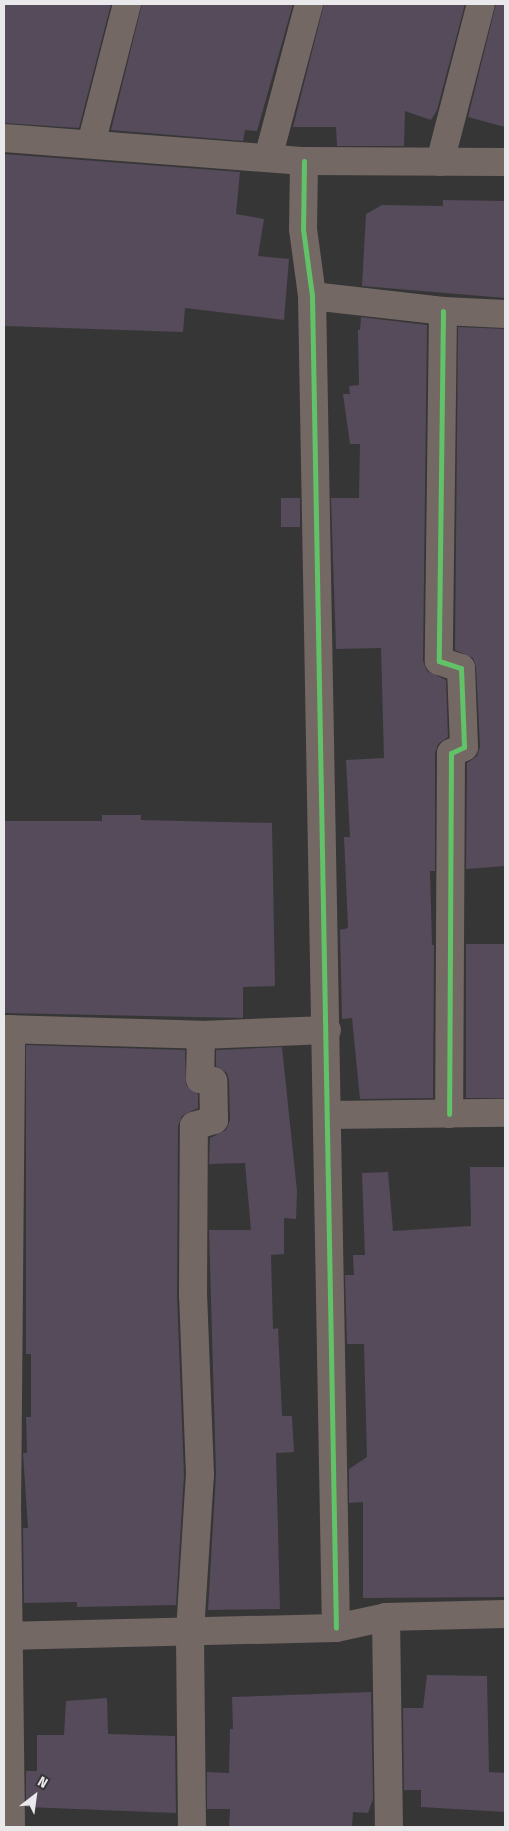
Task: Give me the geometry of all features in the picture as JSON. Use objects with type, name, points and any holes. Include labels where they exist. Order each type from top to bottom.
[{"type":"street","points":[[91,144],[127,4]]},
{"type":"street","points":[[268,158],[309,4]]},
{"type":"street","points":[[440,162],[481,4]]},
{"type":"street","points":[[4,138],[304,161],[505,162]]},
{"type":"street","points":[[304,161],[303,229],[312,296],[317,711],[327,1030],[336,1628]]},
{"type":"street","points":[[312,296],[443,311],[505,314]]},
{"type":"street","points":[[443,311],[439,661],[461,668],[464,748],[451,753],[449,1114]]},
{"type":"street","points":[[10,1827],[5,1513],[7,1029],[201,1035],[327,1030]]},
{"type":"street","points":[[192,1827],[190,1632],[200,1475],[193,1295],[194,1126],[214,1120],[213,1081],[200,1079],[201,1035]]},
{"type":"street","points":[[328,1114],[505,1113]]},
{"type":"street","points":[[6,1636],[336,1628],[386,1617],[505,1614]]},
{"type":"street","points":[[386,1617],[389,1827]]},
{"type":"building","points":[[4,4],[111,4],[79,128],[4,123]]},
{"type":"building","points":[[142,4],[293,4],[257,131],[245,130],[243,141],[111,130]]},
{"type":"building","points":[[324,4],[465,4],[437,110],[431,120],[405,111],[404,146],[337,146],[336,127],[293,127]]},
{"type":"building","points":[[496,4],[505,4],[505,127],[468,117]]},
{"type":"building","points":[[4,154],[240,172],[236,214],[264,219],[258,256],[289,259],[284,320],[185,308],[183,332],[4,326]]},
{"type":"building","points":[[443,200],[505,201],[505,298],[362,286],[366,214],[382,205],[443,206]]},
{"type":"building","points":[[361,317],[427,325],[423,661],[427,671],[446,680],[448,737],[438,744],[435,753],[435,871],[430,871],[432,945],[434,945],[433,1098],[360,1099],[352,1018],[342,1019],[340,930],[348,928],[344,837],[350,837],[346,760],[384,758],[381,648],[336,649],[331,498],[359,498],[360,444],[350,444],[343,394],[350,394],[349,386],[359,385],[358,330],[360,330]]},
{"type":"building","points":[[458,327],[505,329],[505,866],[466,869],[467,763],[477,756],[480,746],[476,667],[473,658],[455,650]]},
{"type":"building","points":[[281,498],[300,498],[300,527],[281,527]]},
{"type":"building","points":[[102,815],[141,815],[141,820],[272,823],[275,986],[243,987],[243,1018],[4,1013],[4,821],[102,821]]},
{"type":"building","points":[[466,944],[505,944],[505,1098],[466,1098]]},
{"type":"building","points":[[26,1045],[185,1050],[186,1085],[198,1094],[198,1108],[182,1116],[178,1126],[177,1295],[184,1475],[176,1605],[77,1607],[77,1602],[24,1603],[23,1528],[28,1528],[23,1453],[27,1453],[26,1417],[31,1417],[31,1354],[26,1354]]},
{"type":"building","points":[[282,1047],[297,1191],[296,1219],[284,1218],[284,1254],[271,1255],[273,1329],[278,1328],[282,1416],[292,1416],[294,1452],[276,1453],[280,1609],[208,1610],[216,1474],[209,1230],[251,1230],[245,1163],[209,1164],[210,1138],[226,1130],[230,1120],[229,1080],[227,1073],[216,1066],[216,1050]]},
{"type":"building","points":[[470,1167],[505,1167],[505,1597],[363,1598],[363,1502],[349,1503],[349,1469],[367,1457],[364,1344],[347,1344],[345,1275],[354,1275],[353,1255],[365,1255],[362,1173],[388,1172],[393,1231],[471,1226]]},
{"type":"building","points":[[427,1675],[487,1676],[489,1772],[505,1773],[505,1812],[421,1807],[421,1790],[404,1790],[403,1708],[423,1708]]},
{"type":"building","points":[[371,1692],[373,1799],[368,1813],[353,1812],[352,1827],[229,1827],[230,1809],[207,1809],[207,1772],[229,1773],[230,1729],[233,1729],[232,1697]]},
{"type":"building","points":[[107,1698],[108,1734],[175,1736],[176,1813],[26,1807],[26,1771],[37,1771],[37,1735],[64,1735],[66,1701]]},
{"type":"cycle path","points":[[304,161],[303,229],[312,296],[336,1628]]},
{"type":"cycle path","points":[[443,311],[439,661],[461,668],[464,747],[451,753],[449,1114]]}]
